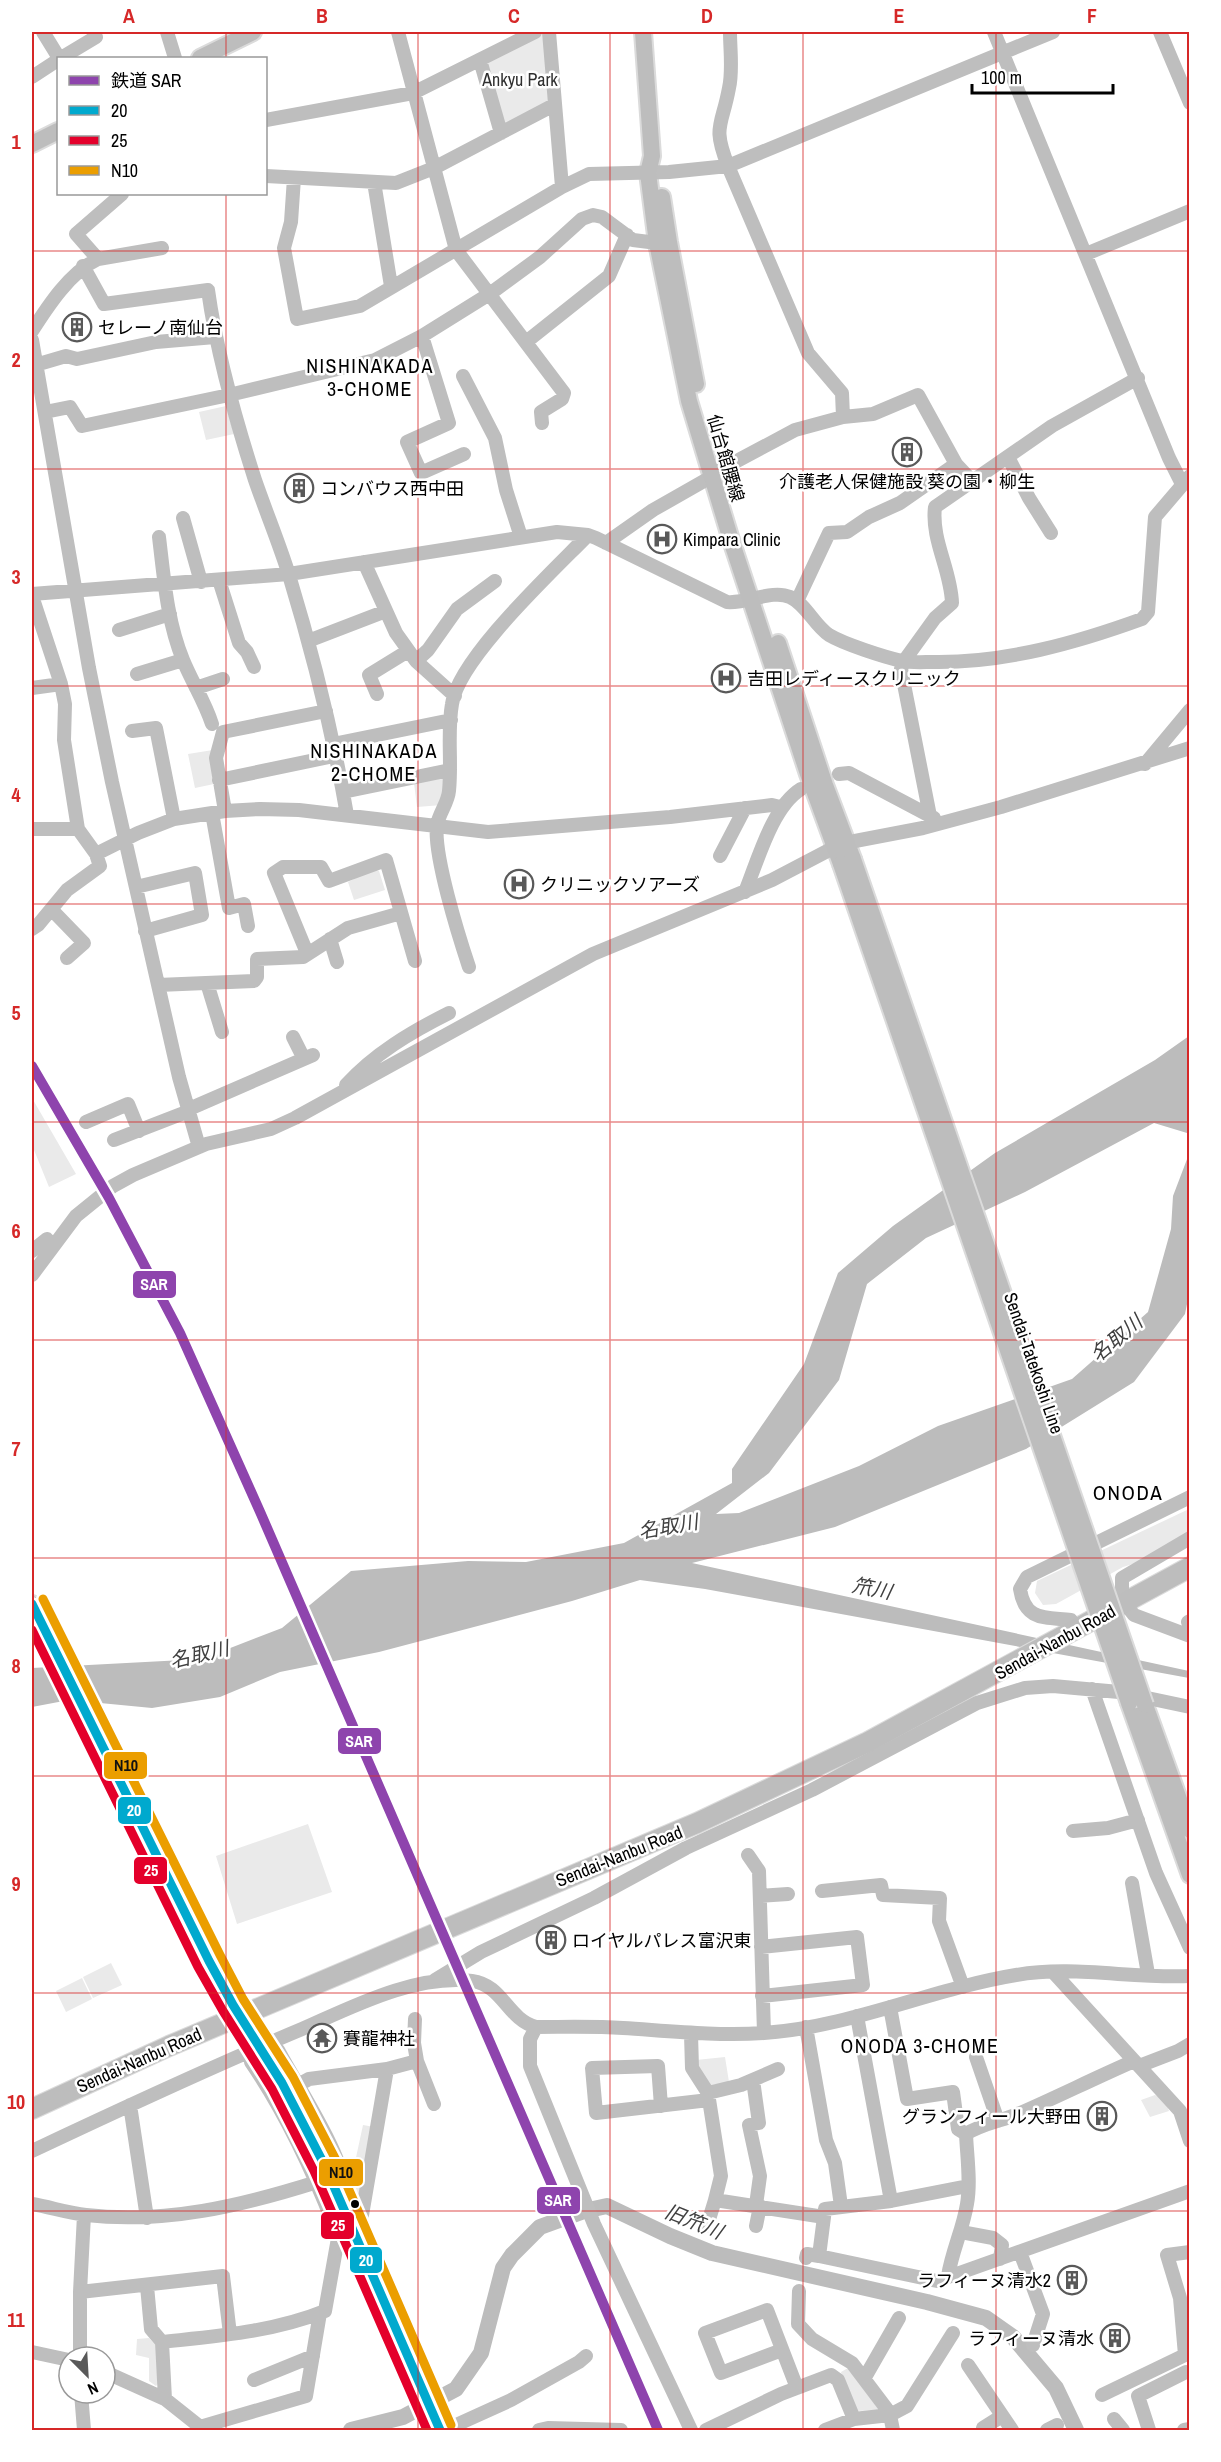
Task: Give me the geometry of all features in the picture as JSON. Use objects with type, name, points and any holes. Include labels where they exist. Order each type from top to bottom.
[{"type":"highway","name":"Sendai-Nanbu Road","points":[[32,2109],[169,2046],[697,1823],[868,1742],[990,1677],[1076,1624],[1190,1568]]},
{"type":"main road","points":[[202,57],[253,32]]},
{"type":"main road","name":"仙台館腰線","points":[[643,32],[657,243],[682,372],[757,599],[789,718],[847,862]]},
{"type":"main road","points":[[32,144],[57,132]]},
{"type":"main road","name":"仙台館腰線","points":[[653,172],[715,473]]},
{"type":"main road","name":"Sendai-Tatekoshi Line","points":[[847,862],[1137,1704],[1190,1875]]},
{"type":"main road","points":[[32,1604],[219,1980],[300,2115],[335,2189],[345,2224],[440,2428]]},
{"type":"main road","name":"Sendai-Tatekoshi Line","points":[[1137,1704],[1190,1830]]},
{"type":"street","points":[[43,32],[58,57]]},
{"type":"street","points":[[62,57],[96,37],[93,32]]},
{"type":"street","points":[[167,32],[175,57]]},
{"type":"street","points":[[398,32],[456,250],[491,293],[564,393],[562,399],[541,412],[542,423]]},
{"type":"street","points":[[267,120],[413,93],[535,32]]},
{"type":"street","points":[[549,32],[562,187]]},
{"type":"street","points":[[730,32],[730,87],[719,120],[718,137],[728,166],[808,353],[842,393],[843,417]]},
{"type":"street","points":[[32,929],[52,910],[67,890],[100,866],[96,854],[78,829],[64,740],[64,704],[61,684],[32,595],[289,574],[557,532],[588,535],[727,602],[776,595],[788,596],[797,601],[829,634],[904,661],[960,662],[1011,656],[1070,642],[1142,619],[1148,612],[1155,517],[1186,480],[1168,458],[1138,378],[994,32]]},
{"type":"street","points":[[294,178],[291,222],[284,248],[297,319],[360,306],[562,187],[589,174],[728,166],[1053,32]]},
{"type":"street","points":[[1160,32],[1190,103]]},
{"type":"street","points":[[32,77],[57,60]]},
{"type":"street","points":[[480,60],[501,133]]},
{"type":"street","points":[[267,176],[396,183],[434,168],[554,105]]},
{"type":"street","points":[[374,182],[391,286]]},
{"type":"street","points":[[98,259],[76,234],[121,195]]},
{"type":"street","points":[[1086,254],[1190,212]]},
{"type":"street","points":[[45,412],[70,407],[82,426],[229,395],[375,360],[422,336],[491,293],[540,256],[582,219],[593,215],[602,217],[633,240],[657,243]]},
{"type":"street","points":[[526,342],[609,276],[627,235]]},
{"type":"street","points":[[32,331],[41,316],[83,266],[98,259],[162,248]]},
{"type":"street","points":[[83,266],[104,304],[208,290],[215,337],[229,395],[256,482],[289,574],[308,641],[326,711],[347,815]]},
{"type":"street","points":[[422,336],[449,423],[407,442],[422,473],[464,454]]},
{"type":"street","points":[[34,366],[66,356],[77,359],[156,342],[215,337]]},
{"type":"street","points":[[32,340],[34,366],[45,412],[76,591],[125,839],[145,932],[199,1147]]},
{"type":"street","points":[[463,376],[495,438],[506,490],[521,537]]},
{"type":"street","points":[[930,816],[901,669],[904,661],[935,618],[952,603],[951,589],[933,523],[935,507],[1052,426],[1138,378]]},
{"type":"street","points":[[606,543],[653,510],[715,473],[795,430],[843,417],[873,414],[918,395],[956,464],[972,482]]},
{"type":"street","points":[[1008,457],[1029,498],[1052,533]]},
{"type":"street","points":[[797,601],[829,533],[847,532],[869,517],[900,503],[956,464]]},
{"type":"street","points":[[183,518],[201,582]]},
{"type":"street","points":[[469,967],[438,849],[437,825],[449,794],[452,702],[462,679],[489,639],[588,535]]},
{"type":"street","points":[[159,537],[164,585],[183,660],[212,724]]},
{"type":"street","points":[[364,562],[396,633],[412,656],[454,696]]},
{"type":"street","points":[[219,580],[239,643],[247,652],[254,667]]},
{"type":"street","points":[[377,694],[369,675],[428,650],[457,609],[495,581]]},
{"type":"street","points":[[308,641],[386,611]]},
{"type":"street","points":[[119,630],[170,614]]},
{"type":"street","points":[[137,674],[183,660]]},
{"type":"street","points":[[196,688],[223,678]]},
{"type":"street","points":[[32,688],[61,684]]},
{"type":"street","points":[[1144,764],[1190,710]]},
{"type":"street","points":[[248,926],[244,904],[230,908],[218,812],[219,780],[216,758],[223,732],[326,711]]},
{"type":"street","points":[[219,780],[451,720]]},
{"type":"street","points":[[132,732],[156,728],[174,819]]},
{"type":"street","points":[[32,1275],[76,1216],[93,1200],[133,1174],[220,1139],[271,1129],[295,1118],[593,954],[744,892],[841,845],[945,823],[1144,764],[1190,748]]},
{"type":"street","points":[[343,792],[450,770]]},
{"type":"street","points":[[839,774],[849,773],[945,823]]},
{"type":"street","points":[[744,892],[780,807],[801,789]]},
{"type":"street","points":[[96,854],[125,839],[174,819],[260,808],[347,815],[488,832],[670,817],[772,805],[780,807]]},
{"type":"street","points":[[720,856],[745,808]]},
{"type":"street","points":[[32,829],[78,829]]},
{"type":"street","points":[[307,953],[274,873],[284,867],[321,867],[329,881],[386,860],[415,961]]},
{"type":"street","points":[[136,887],[195,873],[202,915],[145,932]]},
{"type":"street","points":[[52,910],[84,943],[68,958]]},
{"type":"street","points":[[158,985],[254,981],[257,977],[257,959],[303,957],[348,928],[401,913]]},
{"type":"street","points":[[330,939],[337,962]]},
{"type":"street","points":[[207,983],[222,1032]]},
{"type":"street","points":[[338,1094],[362,1067],[418,1029],[449,1013]]},
{"type":"street","points":[[114,1140],[189,1110],[308,1057],[293,1037]]},
{"type":"street","points":[[86,1122],[128,1104],[139,1131]]},
{"type":"street","points":[[32,1251],[47,1239]]},
{"type":"street","points":[[1076,1624],[1028,1612],[1020,1589],[1027,1577],[1190,1497]]},
{"type":"street","points":[[1122,1596],[1122,1578],[1190,1538]]},
{"type":"street","points":[[1130,1610],[1134,1615],[1189,1627]]},
{"type":"street","points":[[430,1983],[481,1952],[594,1898],[686,1848],[812,1790],[977,1702],[1025,1688],[1053,1686],[1092,1689],[1190,1707]]},
{"type":"street","points":[[1092,1689],[1156,1873],[1190,1948]]},
{"type":"street","points":[[1080,1834],[1138,1820]]},
{"type":"street","points":[[748,1855],[759,1871],[764,2033]]},
{"type":"street","points":[[1132,1883],[1148,1974]]},
{"type":"street","points":[[822,1891],[881,1885],[883,1895],[940,1898],[939,1921],[963,1987]]},
{"type":"street","points":[[760,1896],[788,1894]]},
{"type":"street","points":[[761,1947],[857,1937],[862,1985],[762,1996]]},
{"type":"street","points":[[1053,1973],[1180,2111],[1190,2141]]},
{"type":"street","points":[[32,2151],[257,2044],[383,1995],[449,1980],[481,1983],[493,1988],[516,2017],[536,2027],[620,2027],[691,2034],[764,2033],[806,2027],[1018,1974],[1190,1976]]},
{"type":"street","points":[[890,2007],[908,2099],[953,2092],[958,2129],[966,2134]]},
{"type":"street","points":[[857,2016],[891,2201]]},
{"type":"street","points":[[415,2019],[414,2043],[417,2061],[434,2104]]},
{"type":"street","points":[[536,2027],[530,2039],[530,2066],[594,2224],[691,2430]]},
{"type":"street","points":[[806,2027],[826,2140],[835,2163],[841,2206]]},
{"type":"street","points":[[691,2034],[692,2068],[708,2097],[721,2176],[707,2226]]},
{"type":"street","points":[[966,2134],[973,2129],[1053,2099],[1088,2081],[1190,2044]]},
{"type":"street","points":[[278,2050],[344,2174],[343,2186],[335,2189]]},
{"type":"street","points":[[976,2057],[998,2121]]},
{"type":"street","points":[[298,2085],[309,2079],[387,2069],[417,2061]]},
{"type":"street","points":[[251,2062],[268,2086],[317,2182],[333,2223],[345,2224],[362,2215],[387,2069]]},
{"type":"street","points":[[661,2106],[658,2066],[592,2068],[596,2113],[661,2106],[708,2097],[778,2069]]},
{"type":"street","points":[[753,2080],[759,2124],[749,2125],[760,2176],[756,2226]]},
{"type":"street","points":[[130,2105],[147,2218]]},
{"type":"street","points":[[948,2276],[951,2257],[961,2232],[967,2206],[966,2134]]},
{"type":"street","points":[[32,2204],[84,2215],[147,2218],[184,2215],[231,2207],[317,2182]]},
{"type":"street","points":[[968,2186],[891,2201],[825,2209],[812,2257],[937,2281],[1190,2192]]},
{"type":"street","points":[[715,2200],[824,2217]]},
{"type":"street","points":[[80,2345],[84,2215]]},
{"type":"street","points":[[162,2342],[291,2324],[325,2311],[345,2224]]},
{"type":"street","points":[[961,2232],[993,2238],[1002,2245],[1000,2259]]},
{"type":"street","points":[[1020,2252],[1043,2314],[1033,2345]]},
{"type":"street","points":[[1190,2252],[1167,2255],[1180,2298],[1187,2354],[1186,2372],[1190,2386]]},
{"type":"street","points":[[80,2292],[223,2276],[230,2334]]},
{"type":"street","points":[[147,2286],[151,2329],[162,2342],[165,2400]]},
{"type":"street","points":[[799,2291],[798,2324],[812,2339],[852,2363],[886,2408],[893,2430]]},
{"type":"street","points":[[782,2350],[721,2373],[705,2332],[766,2310],[782,2350],[797,2388]]},
{"type":"street","points":[[117,2378],[165,2400],[202,2429],[306,2396],[320,2313]]},
{"type":"street","points":[[864,2379],[898,2318]]},
{"type":"street","points":[[825,2430],[854,2419],[890,2415],[907,2406],[953,2332]]},
{"type":"street","points":[[32,2352],[57,2357]]},
{"type":"street","points":[[1102,2395],[1187,2354]]},
{"type":"street","points":[[254,2380],[313,2356]]},
{"type":"street","points":[[440,2428],[511,2400],[586,2356]]},
{"type":"street","points":[[968,2365],[1012,2430]]},
{"type":"street","points":[[1149,2430],[1138,2396],[1186,2372]]},
{"type":"street","points":[[706,2430],[831,2375],[838,2380],[854,2419]]},
{"type":"street","points":[[82,2405],[84,2430]]},
{"type":"street","points":[[983,2428],[1002,2416]]},
{"type":"street","points":[[1114,2419],[1123,2430]]},
{"type":"street","points":[[539,2430],[548,2428],[621,2430]]},
{"type":"street","points":[[1184,2430],[1190,2429]]},
{"type":"green space","name":"Ankyu Park","points":[[542,34],[546,36],[550,100],[506,126],[485,64]]},
{"type":"green space","points":[[226,406],[234,434],[206,440],[199,412]]},
{"type":"green space","points":[[213,750],[214,784],[195,788],[188,754]]},
{"type":"green space","points":[[445,779],[442,805],[417,807],[414,783]]},
{"type":"green space","points":[[374,869],[379,871],[385,890],[354,900],[348,882]]},
{"type":"green space","points":[[32,1098],[76,1174],[49,1187],[32,1145]]},
{"type":"green space","points":[[1189,1509],[1189,1532],[1146,1560],[1123,1567],[1056,1604],[1043,1605],[1035,1593],[1037,1581]]},
{"type":"green space","points":[[308,1824],[332,1892],[237,1924],[216,1856]]},
{"type":"green space","points":[[111,1963],[122,1985],[93,1998],[83,1977]]},
{"type":"green space","points":[[82,1978],[92,1999],[66,2012],[56,1991]]},
{"type":"green space","points":[[725,2057],[729,2082],[708,2086],[696,2068],[696,2060]]},
{"type":"green space","points":[[1155,2095],[1165,2100],[1169,2111],[1150,2117],[1141,2100]]},
{"type":"green space","points":[[363,2125],[374,2127],[358,2212],[349,2190]]},
{"type":"green space","points":[[149,2338],[159,2349],[160,2382],[156,2386],[149,2381],[149,2358],[136,2355],[137,2339]]},
{"type":"green space","points":[[848,2368],[879,2410],[856,2411],[841,2372]]},
{"type":"water","name":"名取川","points":[[1189,1036],[1189,1145],[1187,1133],[1154,1123],[1025,1192],[926,1238],[867,1284],[839,1380],[769,1473],[716,1514],[739,1513],[859,1466],[938,1426],[1072,1379],[1148,1312],[1171,1229],[1173,1196],[1189,1154],[1190,1289],[1185,1314],[1134,1382],[1026,1449],[835,1527],[692,1563],[1189,1671],[1189,1678],[705,1589],[640,1580],[572,1601],[379,1652],[280,1672],[220,1697],[152,1708],[69,1700],[32,1707],[32,1668],[202,1659],[282,1628],[351,1571],[468,1561],[526,1562],[624,1543],[732,1483],[732,1469],[804,1364],[838,1273],[893,1226],[995,1153],[1155,1060]]},
{"type":"waterway","name":"旧笊川","points":[[351,2430],[403,2417],[456,2389],[481,2353],[503,2268],[512,2255],[540,2227],[584,2211],[607,2206],[712,2253],[927,2302],[986,2318],[1013,2337],[1056,2388],[1076,2430]]},
{"type":"rail line","name":"SAR","points":[[32,1066],[109,1198],[180,1333],[261,1514],[658,2430]]},
{"type":"transit line","name":"N10","points":[[43,1599],[220,1955],[243,1999],[293,2077],[336,2160],[451,2425]]},
{"type":"transit line","name":"20","points":[[32,1604],[209,1961],[233,2005],[282,2083],[325,2166],[440,2430]]},
{"type":"transit line","name":"25","points":[[32,1630],[198,1967],[272,2089],[314,2171],[427,2430]]},
{"type":"place","name":"セレーノ南仙台","points":[[77,327]]},
{"type":"place","name":"介護老人保健施設 葵の園・柳生","points":[[907,452]]},
{"type":"place","name":"コンバウス西中田","points":[[299,488]]},
{"type":"place","name":"Kimpara Clinic","points":[[662,539]]},
{"type":"place","name":"吉田レディースクリニック","points":[[726,678]]},
{"type":"place","name":"クリニックソアーズ","points":[[519,884]]},
{"type":"place","name":"ロイヤルパレス富沢東","points":[[551,1940]]},
{"type":"place","name":"賽龍神社","points":[[322,2038]]},
{"type":"place","name":"グランフィール大野田","points":[[1102,2116]]},
{"type":"place","name":"ラフィーヌ清水2","points":[[1072,2280]]},
{"type":"place","name":"ラフィーヌ清水","points":[[1115,2338]]},
{"type":"district","name":"NISHINAKADA 3-CHOME","points":[[370,376]]},
{"type":"district","name":"NISHINAKADA 2-CHOME","points":[[374,762]]},
{"type":"district","name":"ONODA","points":[[1128,1492]]},
{"type":"district","name":"ONODA 3-CHOME","points":[[920,2045]]},
{"type":"water label","name":"笊川","points":[[872,1588]]}]
